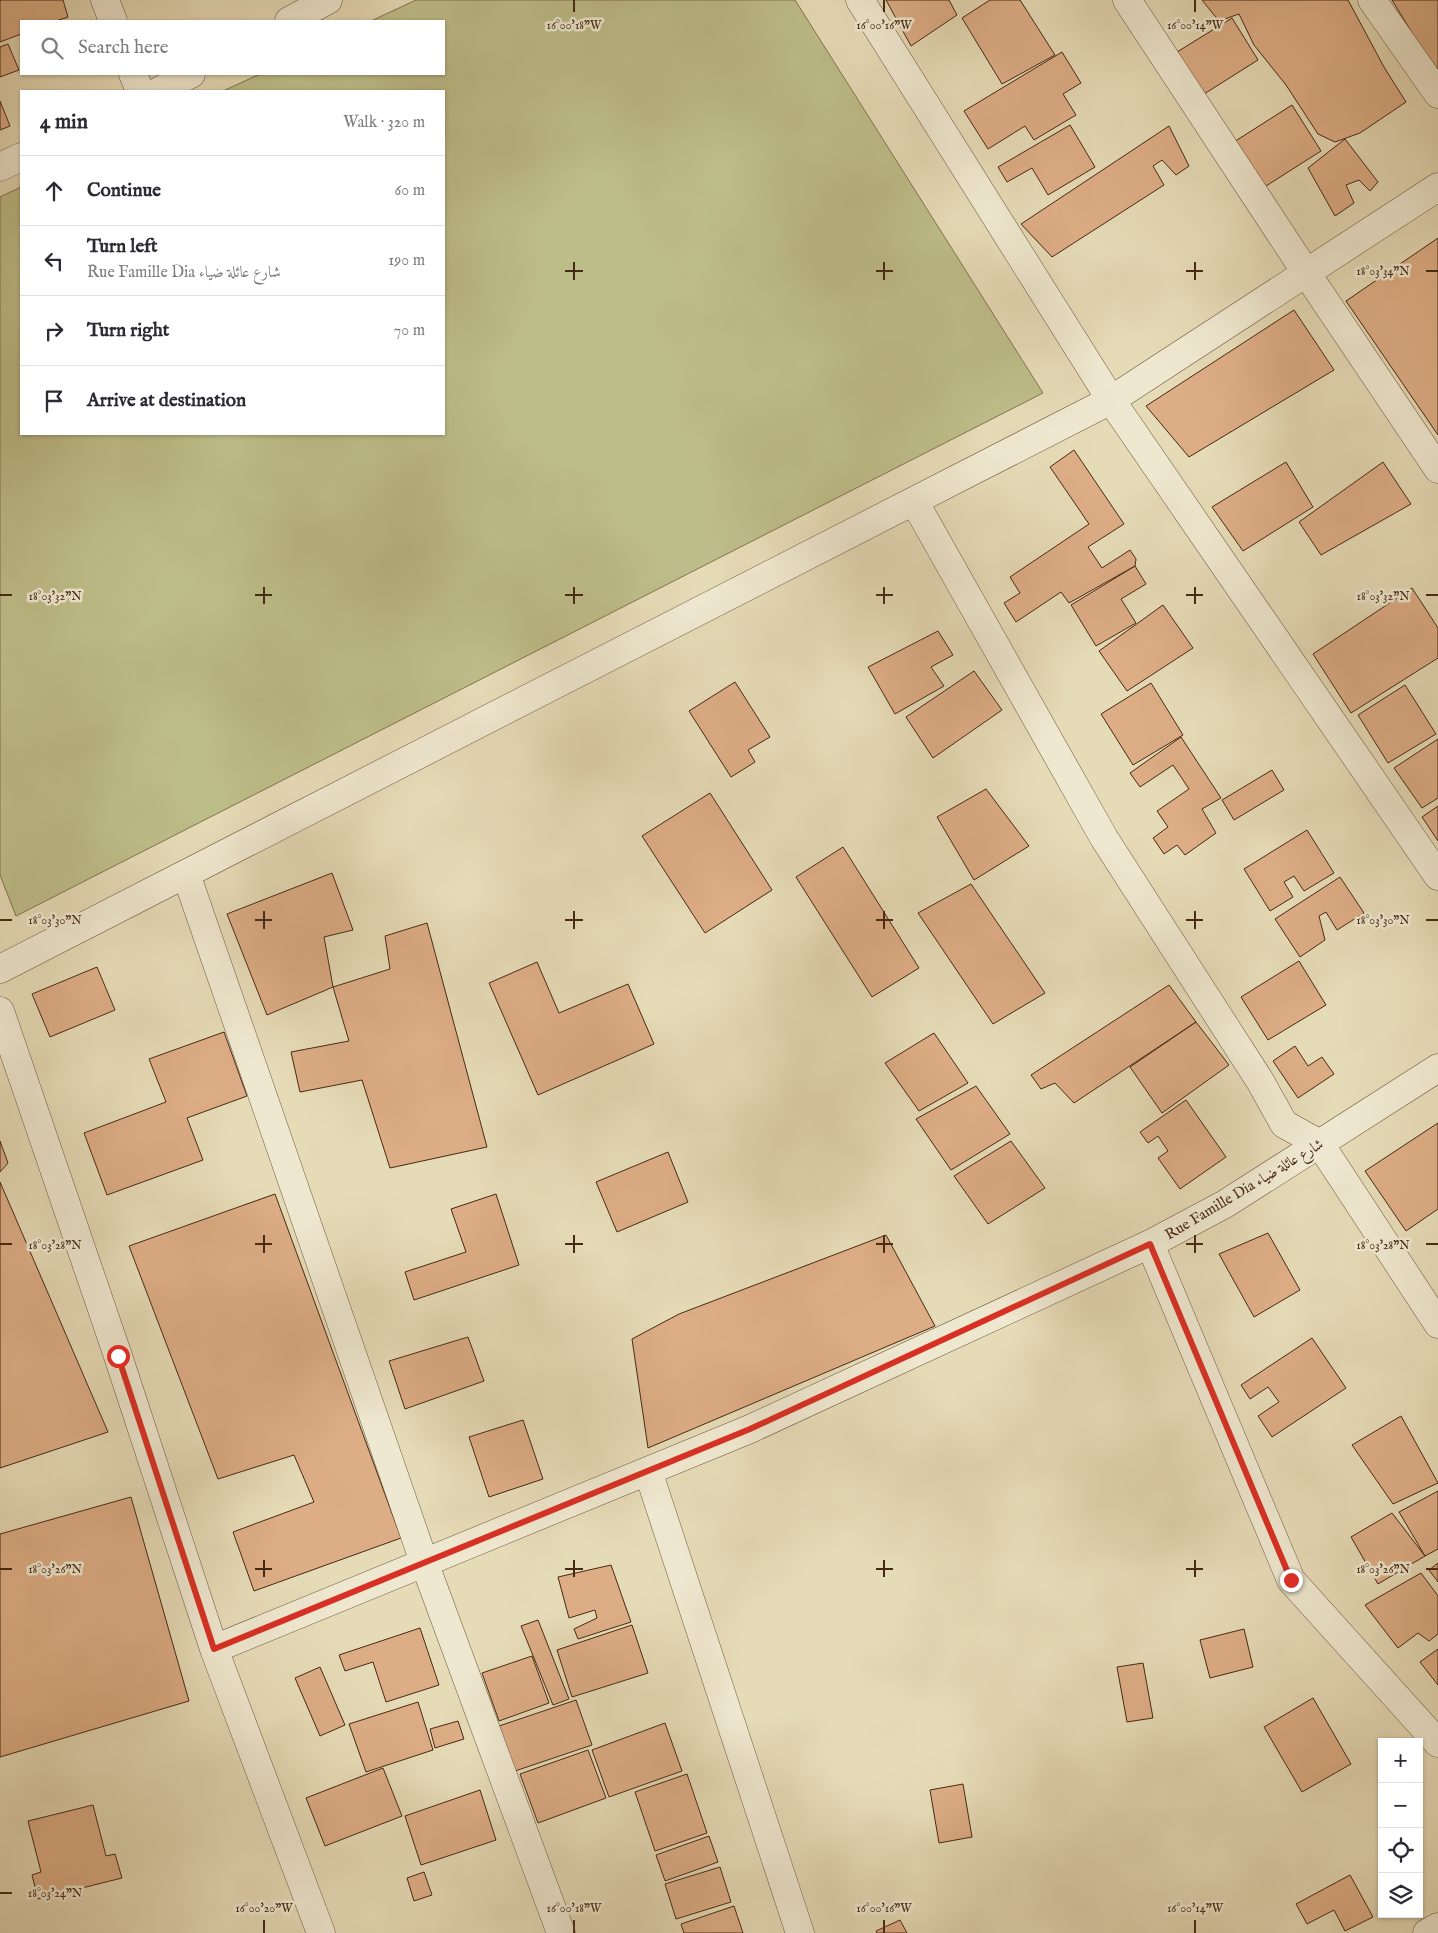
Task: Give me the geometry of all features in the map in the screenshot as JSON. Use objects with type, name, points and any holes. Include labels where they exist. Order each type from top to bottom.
[{"type":"street","points":[[105,0],[113,20]]},
{"type":"street","points":[[291,20],[328,0]]},
{"type":"street","points":[[860,0],[1111,400],[1438,876]]},
{"type":"street","points":[[1127,0],[1438,469]]},
{"type":"street","points":[[1372,0],[1438,94]]},
{"type":"street","points":[[133,75],[140,90]]},
{"type":"street","points":[[161,90],[189,75]]},
{"type":"street","points":[[0,167],[20,157]]},
{"type":"street","points":[[0,969],[1111,400],[1438,187]]},
{"type":"street","points":[[914,501],[1104,838],[1260,1080],[1284,1124],[1320,1144],[1438,1324]]},
{"type":"street","points":[[186,874],[424,1562],[561,1933]]},
{"type":"street","points":[[0,1011],[118,1356],[214,1649],[321,1933]]},
{"type":"street","name":"Rue Famille Dia شارع عائلة ضياء","points":[[214,1649],[750,1429],[1150,1244],[1225,1204],[1438,1068]]},
{"type":"street","points":[[1150,1244],[1291,1580],[1438,1743]]},
{"type":"street","points":[[648,1471],[800,1933]]},
{"type":"street","points":[[1427,1933],[1438,1927]]},
{"type":"green space","points":[[416,0],[795,0],[1043,393],[16,916],[0,875],[0,197],[20,187],[20,435],[445,435],[445,90],[225,90],[258,75],[445,75],[445,20],[373,20]]},
{"type":"building","points":[[0,0],[63,0],[68,17],[59,20],[20,20],[20,34],[0,42]]},
{"type":"building","points":[[886,0],[949,0],[957,15],[911,46]]},
{"type":"building","points":[[990,0],[1020,0],[1055,55],[1002,84],[962,18]]},
{"type":"building","points":[[1202,0],[1348,0],[1384,67],[1406,102],[1360,133],[1335,142],[1318,134],[1286,85],[1254,45],[1239,14],[1219,21]]},
{"type":"building","points":[[1392,0],[1438,0],[1438,71],[1414,36]]},
{"type":"building","points":[[1232,18],[1258,60],[1204,94],[1177,52]]},
{"type":"building","points":[[8,44],[19,70],[0,77],[0,47]]},
{"type":"building","points":[[1062,52],[1081,83],[1063,94],[1076,115],[1034,140],[1025,126],[988,149],[964,111]]},
{"type":"building","points":[[0,101],[10,126],[0,130]]},
{"type":"building","points":[[1292,105],[1321,151],[1255,193],[1226,147]]},
{"type":"building","points":[[1070,125],[1095,167],[1048,195],[1032,168],[1007,182],[998,167]]},
{"type":"building","points":[[1169,126],[1189,166],[1176,175],[1162,160],[1153,166],[1164,185],[1052,257],[1021,224]]},
{"type":"building","points":[[1345,139],[1378,182],[1370,191],[1359,180],[1346,185],[1354,203],[1335,216],[1308,168]]},
{"type":"building","points":[[1438,238],[1438,435],[1346,301]]},
{"type":"building","points":[[1294,310],[1334,370],[1189,457],[1146,406]]},
{"type":"building","points":[[1074,450],[1124,524],[1088,547],[1102,568],[1130,550],[1136,559],[1135,566],[1069,603],[1061,592],[1016,622],[1004,603],[1020,593],[1010,577],[1089,524],[1050,467]]},
{"type":"building","points":[[1286,462],[1313,507],[1243,551],[1212,507]]},
{"type":"building","points":[[1383,462],[1411,504],[1321,555],[1299,522]]},
{"type":"building","points":[[1135,566],[1146,584],[1121,599],[1136,623],[1096,646],[1071,605]]},
{"type":"building","points":[[1412,588],[1438,628],[1438,658],[1351,713],[1313,654]]},
{"type":"building","points":[[1163,605],[1193,648],[1127,691],[1099,651]]},
{"type":"building","points":[[938,631],[953,655],[931,667],[944,686],[895,714],[868,667]]},
{"type":"building","points":[[974,671],[1002,710],[933,758],[906,717]]},
{"type":"building","points":[[735,682],[770,737],[748,750],[755,762],[731,777],[689,711]]},
{"type":"building","points":[[1151,683],[1183,735],[1133,765],[1101,714]]},
{"type":"building","points":[[1405,685],[1436,734],[1388,763],[1358,715]]},
{"type":"building","points":[[1181,737],[1221,798],[1202,809],[1216,833],[1185,855],[1177,845],[1164,854],[1153,838],[1168,827],[1157,811],[1189,789],[1173,765],[1140,787],[1130,773]]},
{"type":"building","points":[[1438,739],[1438,798],[1422,808],[1394,768]]},
{"type":"building","points":[[1272,770],[1284,790],[1234,820],[1222,800]]},
{"type":"building","points":[[986,789],[1029,846],[974,880],[937,817]]},
{"type":"building","points":[[710,793],[772,890],[705,933],[642,836]]},
{"type":"building","points":[[1438,806],[1438,841],[1422,817]]},
{"type":"building","points":[[1307,830],[1334,873],[1304,891],[1294,876],[1284,882],[1293,897],[1270,911],[1244,869]]},
{"type":"building","points":[[843,847],[919,968],[872,997],[796,877]]},
{"type":"building","points":[[332,873],[353,930],[324,937],[333,987],[267,1015],[227,914]]},
{"type":"building","points":[[1340,877],[1364,913],[1337,930],[1326,912],[1319,916],[1325,940],[1300,957],[1275,919]]},
{"type":"building","points":[[971,884],[1045,993],[993,1024],[918,913]]},
{"type":"building","points":[[427,923],[487,1147],[390,1168],[362,1080],[300,1092],[291,1052],[349,1041],[333,987],[390,969],[385,936]]},
{"type":"building","points":[[1299,961],[1326,1005],[1268,1040],[1241,997]]},
{"type":"building","points":[[537,962],[559,1013],[628,984],[654,1044],[538,1095],[489,983]]},
{"type":"building","points":[[97,967],[115,1010],[50,1037],[32,994]]},
{"type":"building","points":[[1169,985],[1196,1022],[1074,1103],[1055,1083],[1041,1089],[1031,1075]]},
{"type":"building","points":[[1196,1022],[1229,1065],[1162,1113],[1130,1067]]},
{"type":"building","points":[[224,1032],[247,1096],[187,1118],[203,1160],[107,1195],[84,1133],[166,1102],[149,1059]]},
{"type":"building","points":[[934,1033],[968,1083],[919,1111],[885,1063]]},
{"type":"building","points":[[1295,1046],[1308,1066],[1322,1057],[1334,1074],[1298,1098],[1273,1061]]},
{"type":"building","points":[[976,1086],[1010,1134],[951,1170],[916,1119]]},
{"type":"building","points":[[1186,1100],[1226,1157],[1180,1189],[1158,1158],[1168,1151],[1158,1136],[1148,1143],[1140,1132]]},
{"type":"building","points":[[1438,1123],[1438,1209],[1406,1231],[1365,1171]]},
{"type":"building","points":[[0,1141],[8,1163],[0,1172]]},
{"type":"building","points":[[1011,1141],[1045,1188],[988,1224],[954,1176]]},
{"type":"building","points":[[668,1152],[688,1202],[617,1232],[596,1182]]},
{"type":"building","points":[[0,1182],[108,1432],[0,1468]]},
{"type":"building","points":[[275,1194],[401,1538],[254,1591],[233,1532],[314,1502],[294,1455],[218,1479],[129,1246]]},
{"type":"building","points":[[496,1194],[519,1265],[414,1300],[405,1272],[466,1252],[451,1209]]},
{"type":"building","points":[[1268,1233],[1300,1290],[1254,1317],[1219,1254]]},
{"type":"building","points":[[886,1235],[935,1326],[648,1448],[632,1339],[679,1314]]},
{"type":"building","points":[[468,1337],[484,1381],[405,1409],[389,1361]]},
{"type":"building","points":[[1312,1338],[1346,1388],[1272,1437],[1258,1416],[1279,1402],[1268,1387],[1250,1399],[1241,1385]]},
{"type":"building","points":[[1401,1416],[1438,1483],[1393,1504],[1352,1445]]},
{"type":"building","points":[[523,1420],[543,1479],[489,1497],[469,1437]]},
{"type":"building","points":[[1438,1491],[1438,1549],[1425,1556],[1399,1512]]},
{"type":"building","points":[[131,1497],[189,1701],[0,1757],[0,1534]]},
{"type":"building","points":[[1392,1513],[1425,1556],[1378,1584],[1351,1537]]},
{"type":"building","points":[[1438,1563],[1438,1582],[1429,1570]]},
{"type":"building","points":[[611,1565],[631,1622],[578,1639],[574,1629],[597,1618],[595,1610],[569,1618],[558,1577]]},
{"type":"building","points":[[1421,1573],[1438,1596],[1438,1634],[1429,1641],[1418,1633],[1398,1648],[1365,1605]]},
{"type":"building","points":[[538,1620],[569,1699],[553,1705],[521,1626]]},
{"type":"building","points":[[632,1625],[648,1673],[572,1697],[557,1650]]},
{"type":"building","points":[[420,1628],[439,1685],[386,1702],[373,1662],[345,1671],[339,1655]]},
{"type":"building","points":[[1244,1629],[1253,1667],[1210,1678],[1200,1640]]},
{"type":"building","points":[[1438,1649],[1438,1685],[1420,1662]]},
{"type":"building","points":[[532,1656],[549,1703],[499,1721],[482,1673]]},
{"type":"building","points":[[1143,1663],[1153,1718],[1127,1722],[1117,1667]]},
{"type":"building","points":[[320,1667],[345,1725],[320,1736],[295,1678]]},
{"type":"building","points":[[1313,1698],[1351,1764],[1302,1792],[1264,1727]]},
{"type":"building","points":[[576,1700],[592,1745],[515,1771],[499,1726]]},
{"type":"building","points":[[418,1702],[433,1750],[366,1772],[349,1724]]},
{"type":"building","points":[[458,1721],[464,1739],[435,1748],[430,1729]]},
{"type":"building","points":[[665,1723],[682,1771],[609,1797],[592,1750]]},
{"type":"building","points":[[588,1750],[606,1798],[538,1823],[520,1774]]},
{"type":"building","points":[[383,1768],[402,1816],[325,1846],[306,1798]]},
{"type":"building","points":[[687,1774],[707,1833],[655,1851],[635,1792]]},
{"type":"building","points":[[963,1784],[972,1837],[939,1843],[930,1790]]},
{"type":"building","points":[[480,1790],[496,1840],[421,1865],[405,1816]]},
{"type":"building","points":[[93,1805],[106,1856],[115,1854],[122,1878],[38,1899],[32,1875],[41,1872],[28,1821]]},
{"type":"building","points":[[709,1836],[718,1862],[665,1881],[656,1855]]},
{"type":"building","points":[[720,1867],[731,1902],[676,1919],[665,1884]]},
{"type":"building","points":[[424,1872],[432,1895],[414,1901],[407,1878]]},
{"type":"building","points":[[1350,1875],[1373,1917],[1345,1931],[1334,1910],[1307,1924],[1296,1904]]},
{"type":"building","points":[[734,1906],[743,1933],[684,1933],[681,1924]]},
{"type":"building","points":[[900,1920],[907,1933],[877,1933],[876,1931]]},
{"type":"route","points":[[118,1356],[214,1649],[750,1429],[1150,1244],[1291,1580]]}]
